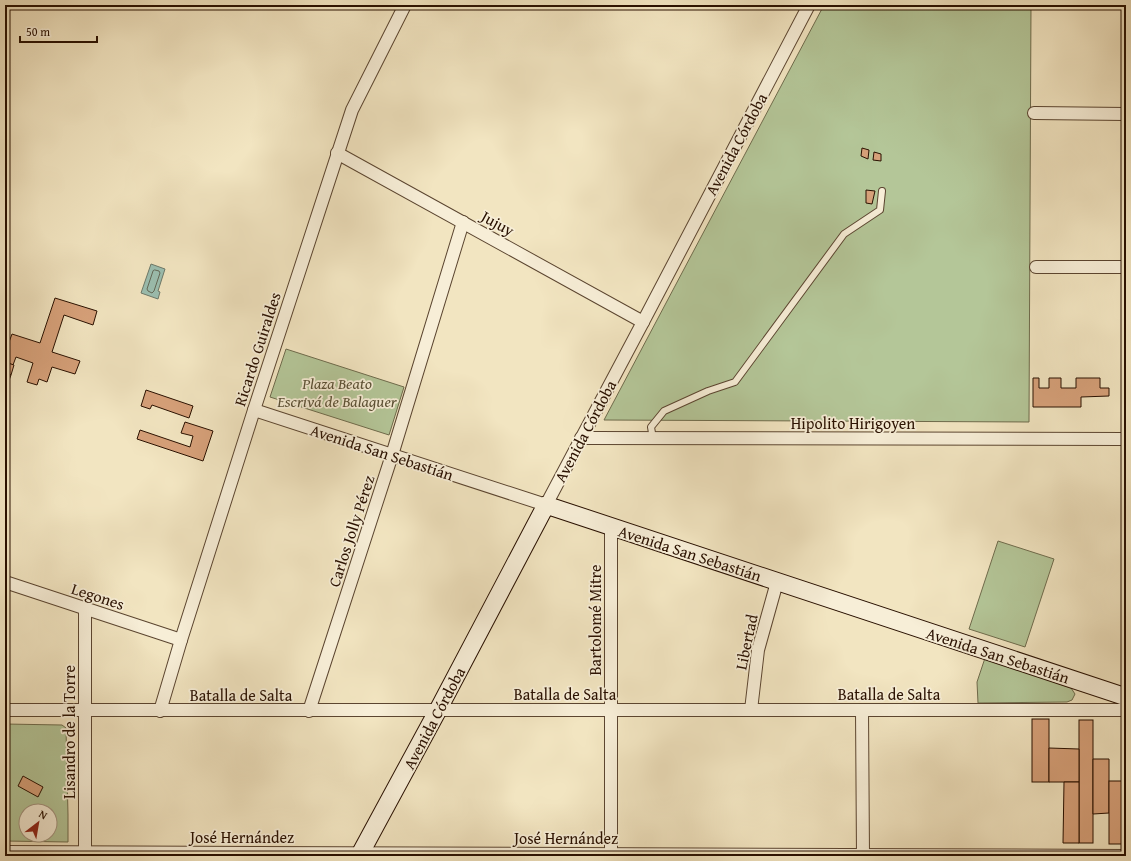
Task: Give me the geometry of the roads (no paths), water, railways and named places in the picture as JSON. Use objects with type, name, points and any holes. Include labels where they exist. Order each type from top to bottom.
[{"type":"street","name":"Ricardo Guiraldes","points":[[160,711],[254,410],[352,110],[405,5]]},
{"type":"street","name":"Avenida Córdoba","points":[[360,854],[438,710],[809,5]]},
{"type":"street","points":[[1034,113],[1126,114]]},
{"type":"street","name":"Jujuy","points":[[338,153],[643,322]]},
{"type":"street","name":"Carlos Jolly Pérez","points":[[310,710],[392,455],[463,222]]},
{"type":"street","points":[[1036,267],[1126,267]]},
{"type":"street","name":"Avenida San Sebastián","points":[[254,410],[1126,697]]},
{"type":"street","name":"Hipolito Hirigoyen","points":[[581,438],[1126,439]]},
{"type":"street","name":"Bartolomé Mitre","points":[[611,527],[611,855]]},
{"type":"street","name":"Legones","points":[[5,582],[181,640]]},
{"type":"street","name":"Libertad","points":[[752,710],[758,650],[777,582]]},
{"type":"street","name":"Lisandro de la Torre","points":[[85,854],[86,608]]},
{"type":"street","name":"Batalla de Salta","points":[[5,710],[1126,710]]},
{"type":"street","points":[[862,710],[863,855]]},
{"type":"street","name":"José Hernández","points":[[5,852],[85,854],[1126,856]]},
{"type":"lane","points":[[653,438],[651,427],[664,411],[708,391],[735,382],[844,234],[880,210],[882,191]]},
{"type":"water","points":[[151,264],[165,269],[158,291],[160,292],[158,299],[141,293]]},
{"type":"park label","name":"Plaza Beato Escrivá de Balaguer","points":[[337,392]]}]
